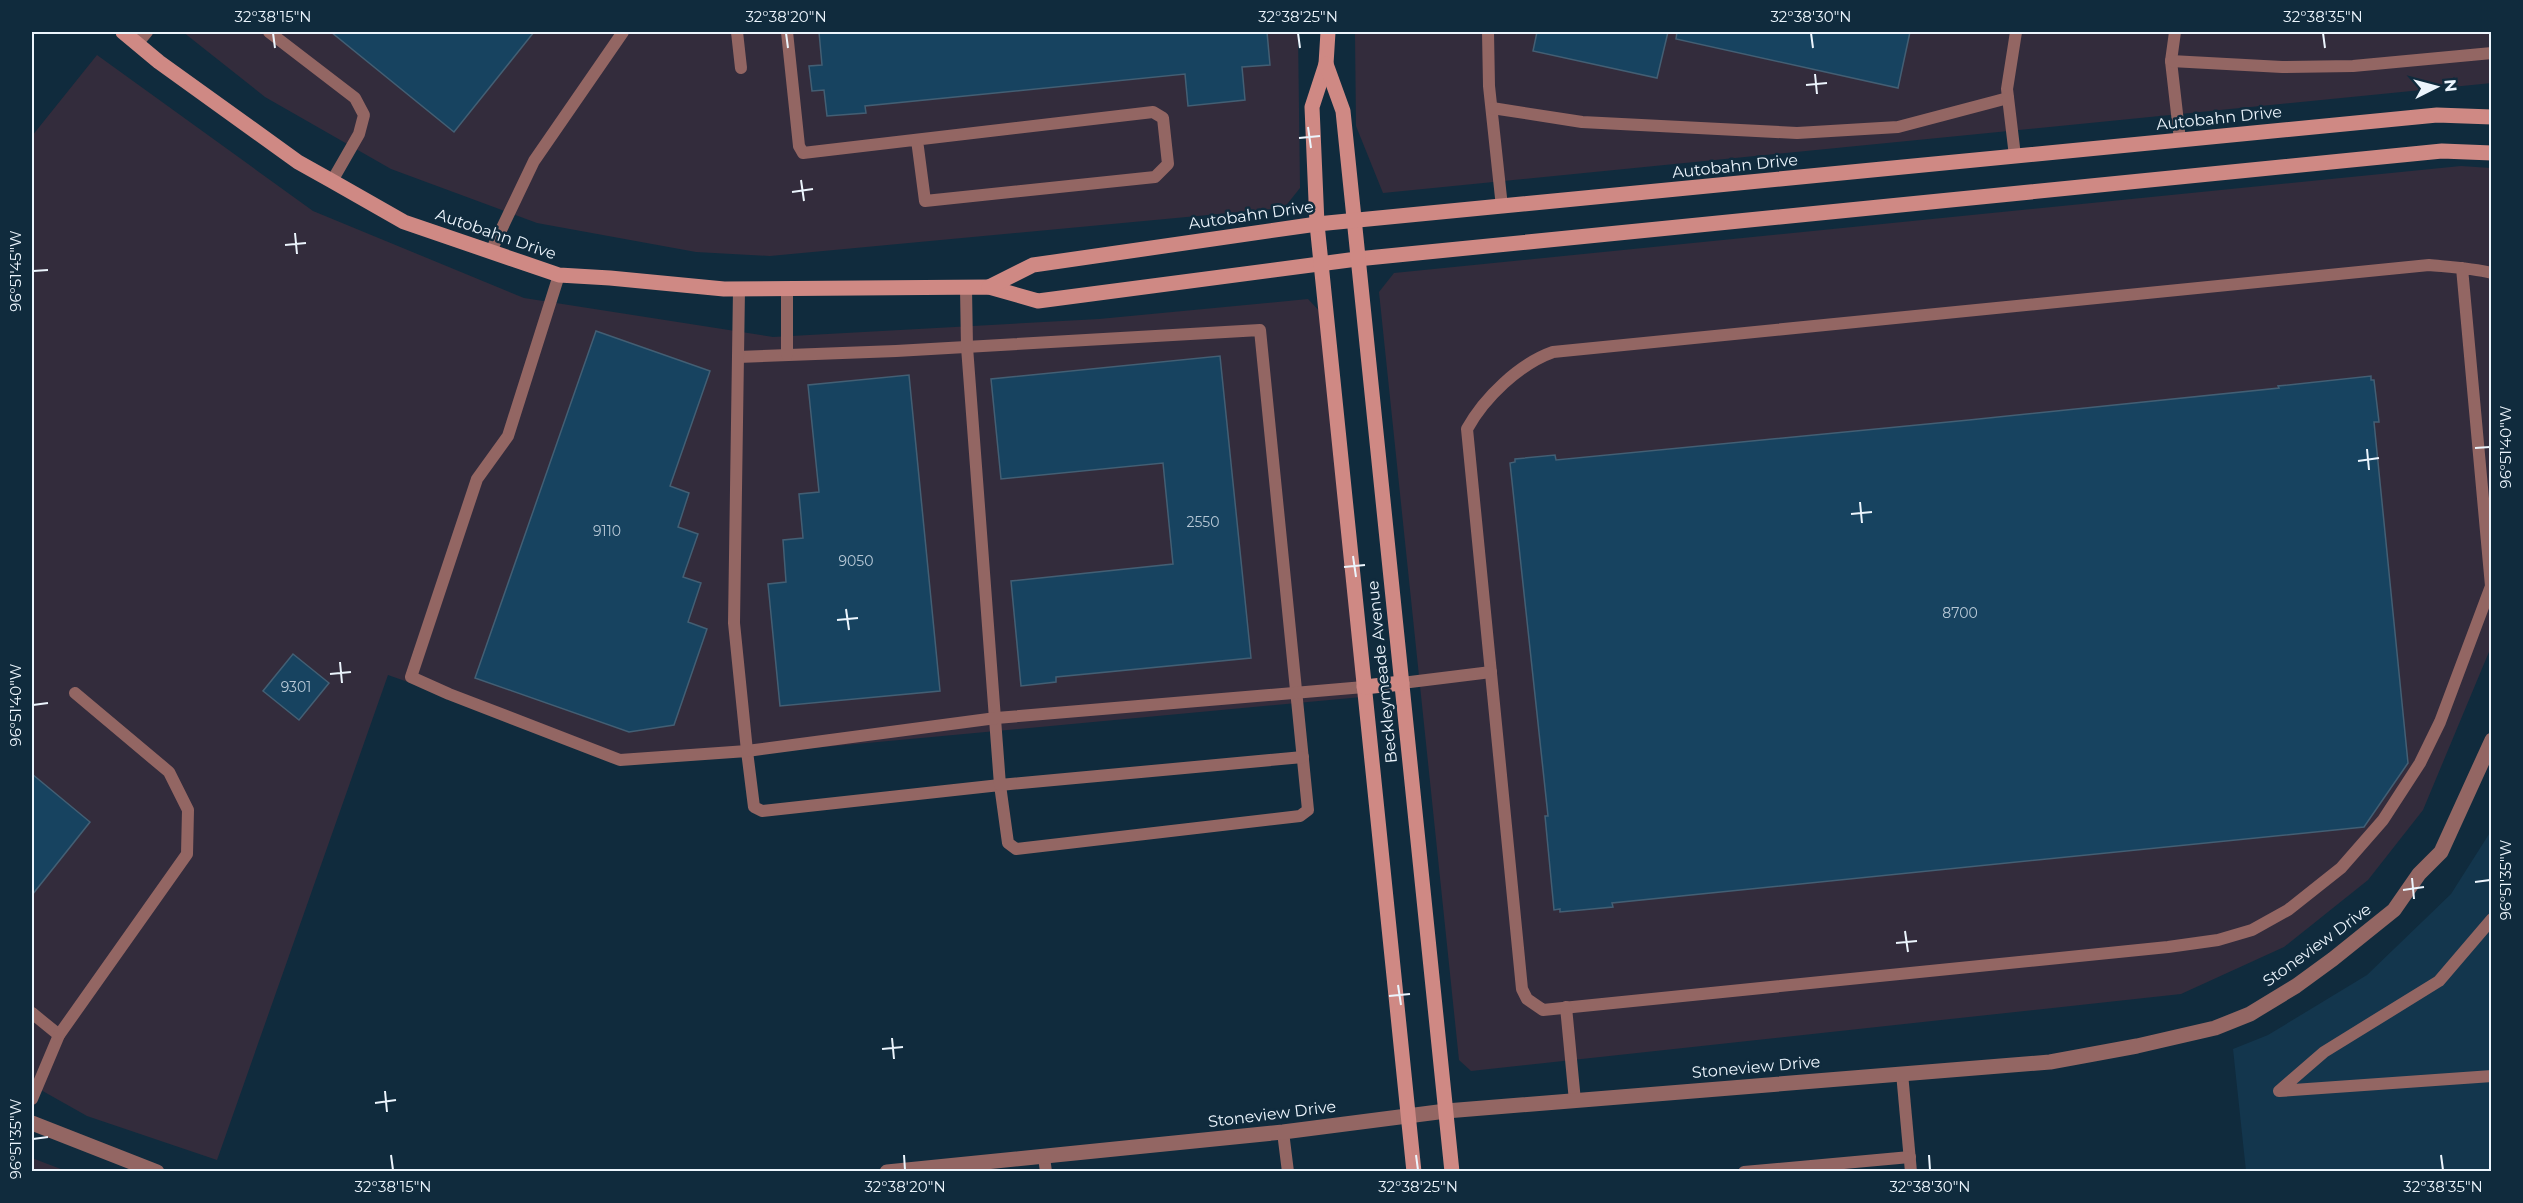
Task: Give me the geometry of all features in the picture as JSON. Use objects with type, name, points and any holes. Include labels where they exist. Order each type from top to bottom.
[{"type":"street","name":"Autobahn Drive","points":[[123,32],[142,38],[159,62],[298,162],[404,222],[560,275],[739,289],[989,287],[1038,301],[1357,259],[2442,151],[2492,153]]},
{"type":"street","name":"Beckleymeade Avenue","points":[[1328,32],[1326,64],[1311,107],[1317,224],[1414,1172]]},
{"type":"street","name":"Beckleymeade Avenue","points":[[1326,64],[1343,111],[1452,1172]]},
{"type":"street","name":"Autobahn Drive","points":[[989,287],[1033,265],[1317,224],[2437,115],[2492,117]]},
{"type":"street","points":[[1364,687],[1401,683]]},
{"type":"street","name":"Stoneview Drive","points":[[887,1172],[1045,1164],[1446,1111],[2050,1062],[2138,1046],[2215,1028],[2250,1014],[2296,986],[2394,910],[2419,873],[2441,852],[2492,740]]},
{"type":"street","points":[[32,1123],[157,1172]]},
{"type":"lane","points":[[269,32],[355,98],[364,116],[359,134],[332,181]]},
{"type":"lane","points":[[490,251],[534,161],[623,32]]},
{"type":"lane","points":[[737,32],[741,68]]},
{"type":"lane","points":[[787,32],[799,146],[803,153],[1153,112],[1163,118],[1168,164],[1155,177],[925,201],[917,140]]},
{"type":"lane","points":[[1488,32],[1492,108],[1502,207]]},
{"type":"lane","points":[[2015,156],[2007,89],[2016,32]]},
{"type":"lane","points":[[2175,32],[2171,61],[2180,140]]},
{"type":"lane","points":[[2171,61],[2282,67],[2353,66],[2492,53]]},
{"type":"lane","points":[[1492,108],[1582,122],[1797,133],[1898,127],[2008,98]]},
{"type":"lane","points":[[2462,268],[2491,586],[2440,722],[2420,763],[2366,842],[2341,868],[2288,910],[2236,936],[2217,940],[1542,1010],[1527,999],[1522,989],[1467,429],[1478,411],[1501,387],[1542,356],[1553,352],[2429,265],[2462,268],[2492,273]]},
{"type":"lane","points":[[560,275],[508,436],[477,479],[411,676],[449,694],[620,760],[747,751],[996,718],[1364,687]]},
{"type":"lane","points":[[738,357],[967,347],[1260,330],[1308,810],[1300,816],[1016,849],[1008,843],[1000,785],[967,347],[966,288]]},
{"type":"lane","points":[[739,289],[734,623],[754,807],[762,811],[1000,785],[1303,757]]},
{"type":"lane","points":[[787,289],[787,355]]},
{"type":"lane","points":[[1401,683],[1491,672]]},
{"type":"lane","points":[[32,1099],[59,1035],[187,854],[188,810],[169,772],[75,693]]},
{"type":"lane","points":[[2492,919],[2439,981],[2325,1052],[2279,1091],[2492,1076]]},
{"type":"lane","points":[[1566,1007],[1575,1101]]},
{"type":"lane","points":[[32,1012],[59,1035]]},
{"type":"lane","points":[[1902,1073],[1911,1172]]},
{"type":"lane","points":[[1283,1132],[1288,1172]]},
{"type":"lane","points":[[1744,1172],[1910,1157]]},
{"type":"shaded area","points":[[183,32],[1298,32],[1300,188],[1284,208],[770,256],[696,252],[537,223],[391,169],[265,97]]},
{"type":"shaded area","points":[[1355,32],[2491,32],[2492,83],[1383,193],[1356,126]]},
{"type":"shaded area","points":[[97,55],[313,211],[524,298],[773,337],[1099,319],[1308,299],[1325,317],[1362,697],[641,764],[388,675],[217,1160],[87,1116],[32,1085],[32,136]]},
{"type":"shaded area","points":[[2461,166],[2491,168],[2491,647],[2423,810],[2368,880],[2284,947],[2181,994],[1471,1071],[1459,1060],[1379,292],[1394,273]]},
{"type":"shaded area","points":[[2491,831],[2491,1171],[2246,1171],[2233,1049],[2268,1035],[2367,975],[2451,894]]},
{"type":"shaded area","points":[[32,1158],[66,1171],[32,1171]]},
{"type":"building","points":[[331,32],[534,32],[454,132]]},
{"type":"building","points":[[819,32],[1267,32],[1270,65],[1242,67],[1245,100],[1188,106],[1185,74],[865,106],[866,113],[827,116],[824,90],[812,91],[809,66],[822,65]]},
{"type":"building","points":[[1537,32],[1668,32],[1657,78],[1533,51]]},
{"type":"building","points":[[1677,32],[1910,32],[1898,88],[1676,39]]},
{"type":"building","points":[[596,331],[710,371],[670,486],[689,493],[678,527],[698,534],[683,577],[701,583],[688,622],[707,629],[674,725],[629,732],[475,678]]},
{"type":"building","points":[[1220,356],[1251,658],[1056,677],[1056,682],[1021,686],[1011,581],[1173,564],[1163,463],[1001,479],[991,379]]},
{"type":"building","points":[[909,375],[940,691],[780,706],[768,584],[786,582],[783,540],[803,538],[799,494],[819,492],[808,385]]},
{"type":"building","points":[[2371,376],[2371,380],[2374,380],[2379,422],[2374,422],[2408,763],[2364,827],[1612,903],[1613,907],[1560,912],[1560,909],[1554,910],[1545,816],[1548,816],[1510,463],[1515,462],[1515,459],[1555,455],[1556,460],[1969,420],[2279,388],[2278,386]]},
{"type":"building","points":[[293,654],[329,683],[299,720],[263,691]]},
{"type":"building","points":[[32,774],[90,822],[32,895]]}]
